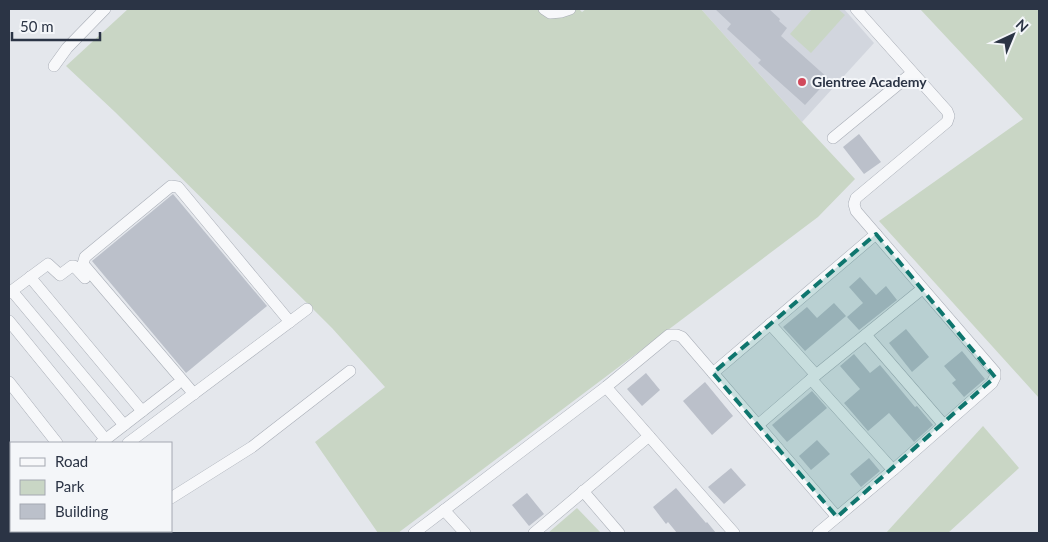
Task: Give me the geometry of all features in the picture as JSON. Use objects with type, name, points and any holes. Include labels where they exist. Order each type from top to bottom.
[{"type":"street","points":[[54,66],[67,48],[104,9]]},
{"type":"street","points":[[544,9],[550,13],[570,9]]},
{"type":"street","points":[[818,533],[893,470],[992,383],[996,377],[995,372],[856,211],[854,204],[856,198],[947,122],[949,116],[856,9]]},
{"type":"street","points":[[833,138],[912,73]]},
{"type":"street","points":[[191,396],[83,264],[85,257],[171,186],[178,187],[290,322]]},
{"type":"street","points":[[713,373],[876,234]]},
{"type":"street","points":[[124,425],[10,292],[48,264],[60,275],[72,266],[76,268],[176,385],[191,396]]},
{"type":"street","points":[[30,276],[142,412]]},
{"type":"street","points":[[758,425],[813,377],[922,288]]},
{"type":"street","points":[[129,442],[307,309]]},
{"type":"street","points":[[9,321],[104,442],[176,385]]},
{"type":"street","points":[[770,324],[893,470]]},
{"type":"street","points":[[414,533],[606,387],[669,335],[682,337],[837,517]]},
{"type":"street","points":[[866,335],[944,425]]},
{"type":"street","points":[[172,497],[252,447],[350,371]]},
{"type":"street","points":[[9,382],[56,442]]},
{"type":"street","points":[[606,387],[734,533]]},
{"type":"street","points":[[534,533],[649,436]]},
{"type":"street","points":[[583,491],[619,533]]},
{"type":"street","points":[[444,510],[465,533]]},
{"type":"highlighted area","points":[[876,234],[995,377],[837,517],[713,373]]},
{"type":"shaded area","name":"Glentree Academy","points":[[701,9],[844,9],[874,43],[802,122]]},
{"type":"green space","points":[[128,9],[579,9],[582,12],[586,9],[701,9],[855,179],[818,217],[398,533],[378,533],[315,442],[385,387],[332,328],[115,112],[66,66]]},
{"type":"green space","points":[[812,9],[838,9],[845,15],[811,53],[790,34]]},
{"type":"green space","points":[[920,9],[1039,9],[1039,398],[879,221],[1023,119]]},
{"type":"green space","points":[[983,426],[1019,468],[948,533],[886,533]]},
{"type":"green space","points":[[577,508],[601,533],[548,533]]},
{"type":"building","points":[[715,9],[769,9],[787,28],[781,36],[829,79],[805,105],[758,63],[761,60],[727,29],[731,24]]},
{"type":"building","points":[[859,134],[881,162],[864,174],[843,147]]},
{"type":"building","points":[[173,194],[267,306],[186,373],[92,261]]},
{"type":"building","points":[[860,277],[876,295],[886,286],[897,300],[859,330],[847,317],[863,303],[849,287]]},
{"type":"building","points":[[834,303],[846,316],[805,351],[783,327],[807,307],[817,318]]},
{"type":"building","points":[[906,329],[929,357],[912,372],[889,343]]},
{"type":"building","points":[[962,351],[985,379],[964,397],[952,383],[956,380],[944,366]]},
{"type":"building","points":[[854,354],[870,373],[880,365],[915,407],[917,406],[933,425],[914,442],[889,413],[868,431],[844,403],[860,389],[840,366]]},
{"type":"building","points":[[646,373],[660,390],[642,406],[627,389]]},
{"type":"building","points":[[705,382],[733,416],[712,435],[683,401]]},
{"type":"building","points":[[812,391],[827,408],[787,442],[772,425]]},
{"type":"building","points":[[817,440],[830,454],[811,470],[799,456]]},
{"type":"building","points":[[869,458],[880,471],[861,487],[850,474]]},
{"type":"building","points":[[731,468],[746,485],[724,504],[708,487]]},
{"type":"building","points":[[676,488],[716,533],[677,533],[668,522],[666,524],[653,507]]},
{"type":"building","points":[[527,493],[544,514],[529,526],[512,505]]},
{"type":"place","name":"Glentree Academy","points":[[802,82]]}]
